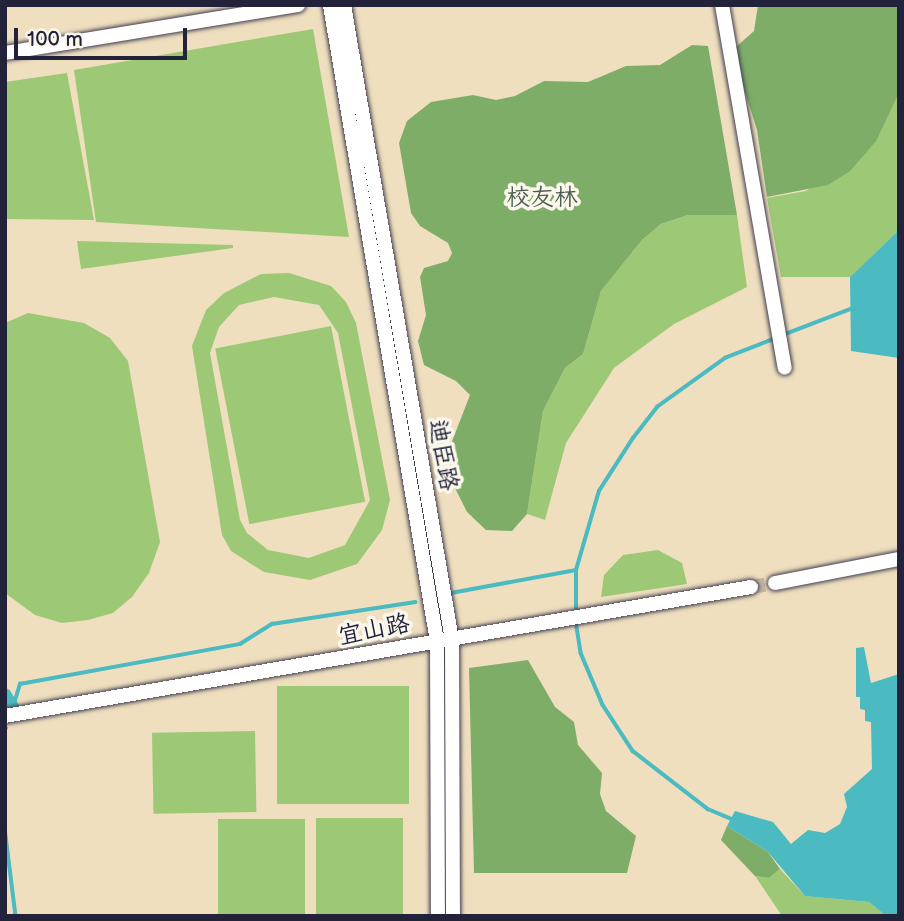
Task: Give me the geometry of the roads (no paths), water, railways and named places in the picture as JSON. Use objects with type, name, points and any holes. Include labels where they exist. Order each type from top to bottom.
[{"type":"street","points":[[5,52],[298,5]]},
{"type":"street","name":"迪臣路","points":[[330,5],[444,641],[438,916]]},
{"type":"street","name":"迪臣路","points":[[344,5],[444,641],[453,916]]},
{"type":"street","points":[[722,5],[785,362]]},
{"type":"street","points":[[775,583],[899,559]]},
{"type":"street","name":"宜山路","points":[[5,716],[751,587]]},
{"type":"water","points":[[899,230],[899,358],[851,351],[850,277]]},
{"type":"water","points":[[864,647],[871,683],[899,674],[899,916],[886,916],[869,902],[805,896],[768,852],[727,826],[735,811],[773,822],[791,844],[808,830],[825,833],[840,824],[847,807],[844,794],[872,769],[871,722],[865,721],[865,710],[860,709],[860,697],[856,697],[856,648]]},
{"type":"waterway","points":[[783,335],[853,308]]},
{"type":"waterway","points":[[576,614],[576,570],[599,491],[633,438],[657,407],[725,358],[776,338]]},
{"type":"waterway","points":[[451,593],[576,570]]},
{"type":"waterway","points":[[13,707],[20,684],[240,644],[272,624],[415,602]]},
{"type":"waterway","points":[[576,621],[581,653],[603,705],[633,751],[708,809],[731,819]]},
{"type":"waterway","points":[[5,694],[13,707]]},
{"type":"waterway","points":[[5,828],[16,916]]},
{"type":"tunnel","points":[[751,587],[775,583]]},
{"type":"park label","name":"校友林","points":[[542,198]]}]
